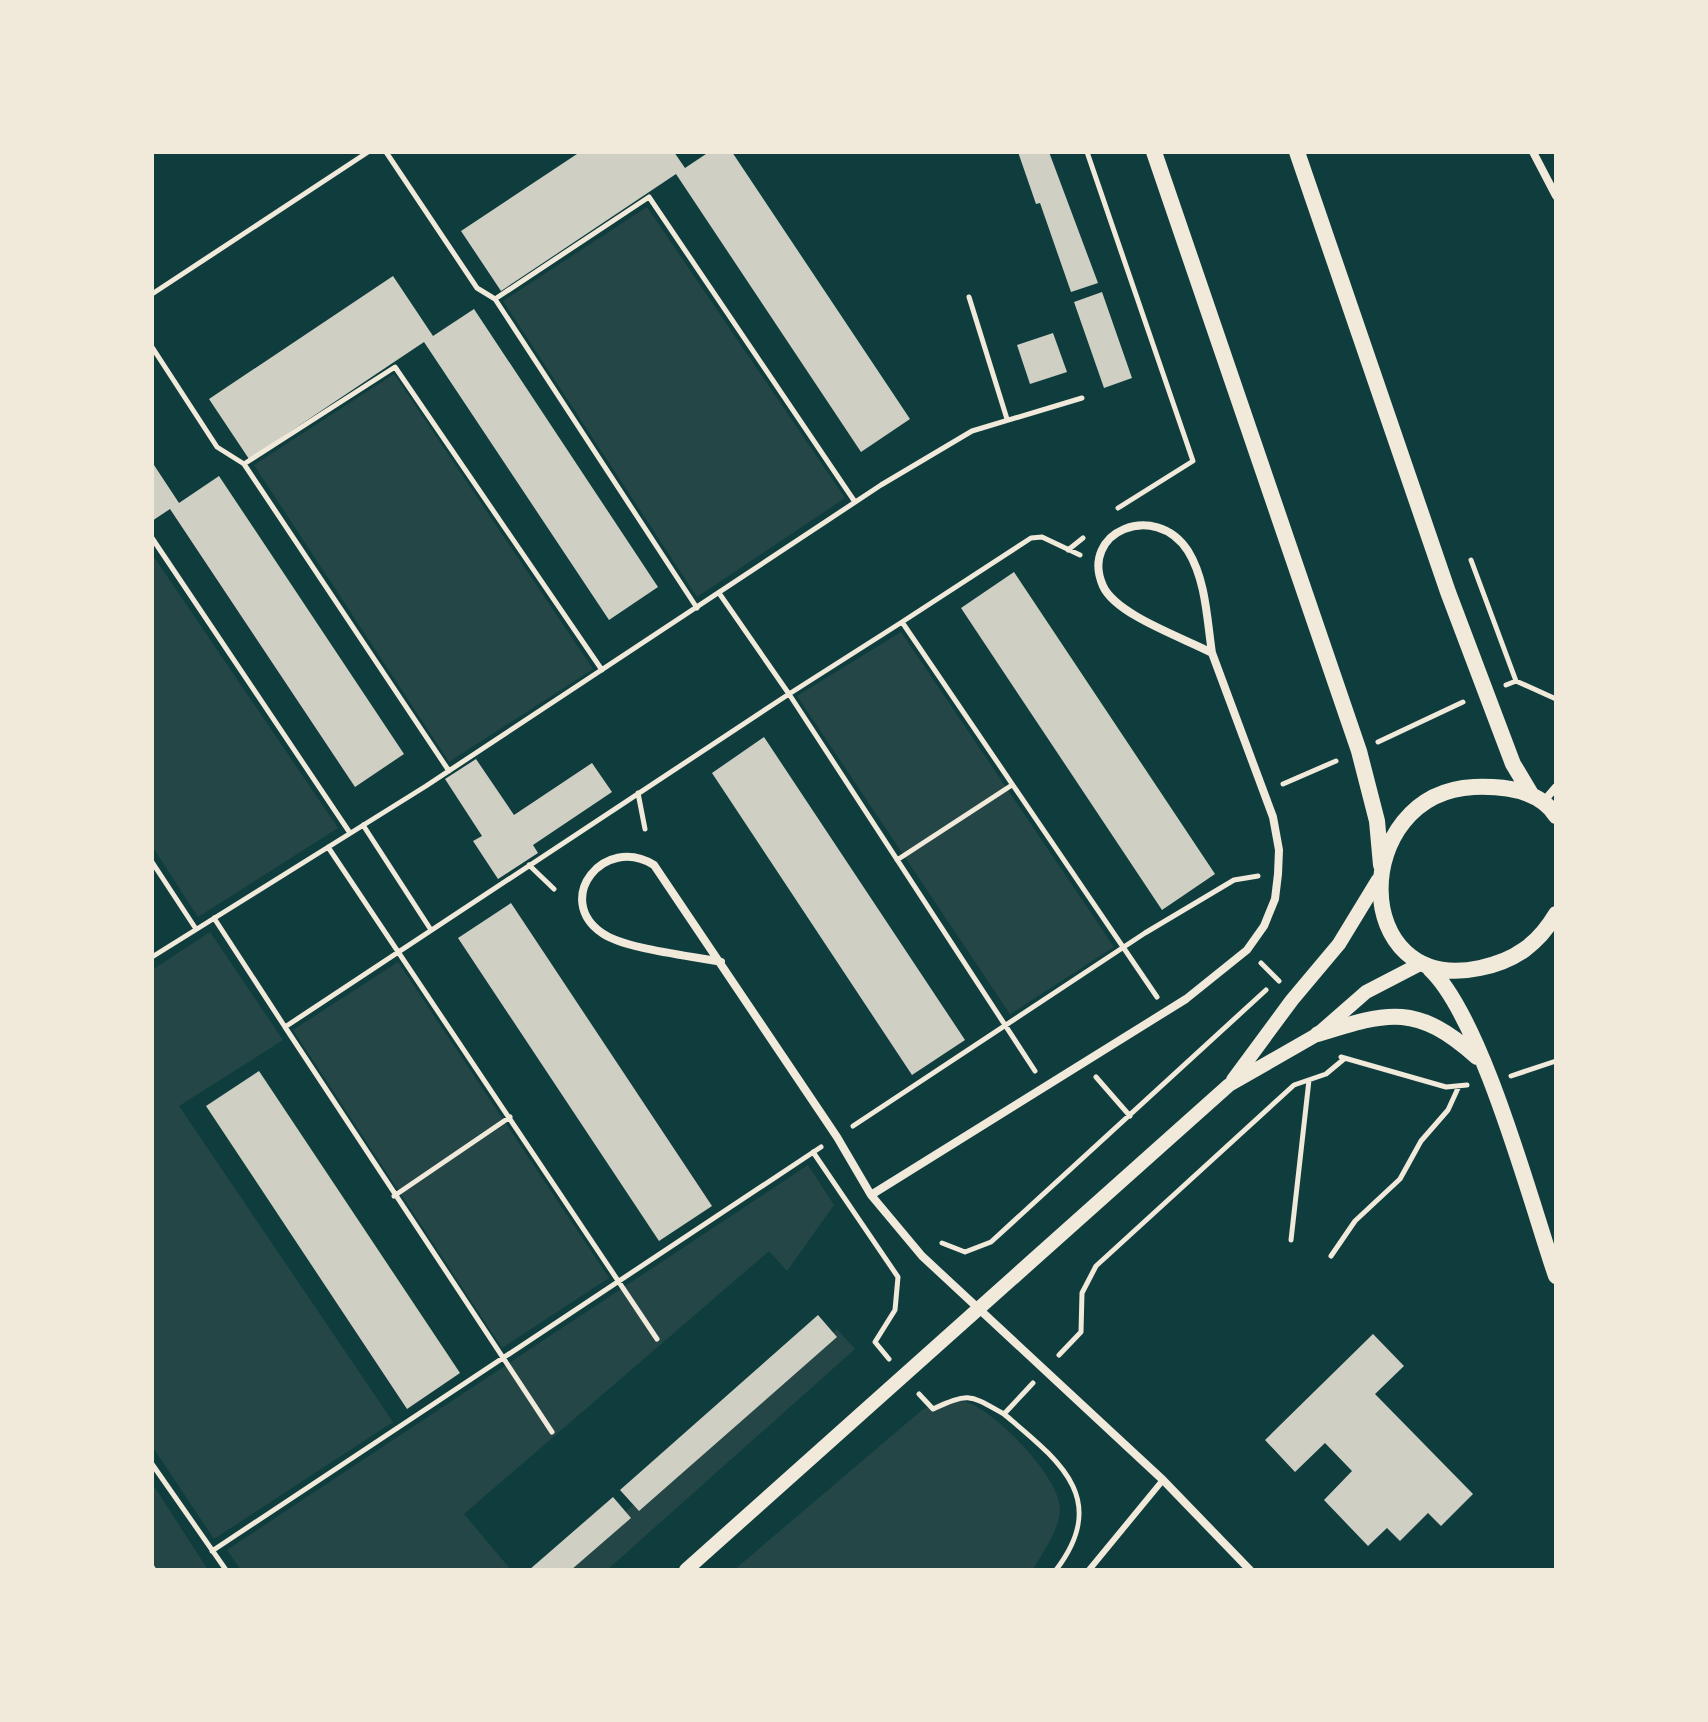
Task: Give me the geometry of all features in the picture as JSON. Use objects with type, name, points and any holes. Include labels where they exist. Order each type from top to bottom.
[{"type":"main road","points":[[1154,152],[1359,751],[1377,821],[1380,907],[1388,928],[1424,966],[1440,978],[1465,1023],[1490,1083],[1556,1276]]},
{"type":"main road","points":[[1297,152],[1485,692],[1513,764],[1537,798],[1556,816]]},
{"type":"main road","points":[[1380,873],[1401,826],[1417,807],[1433,796],[1448,790],[1488,787],[1537,798]]},
{"type":"main road","points":[[1424,966],[1454,972],[1514,958],[1544,933],[1556,914]]},
{"type":"main road","points":[[1318,1034],[1372,1017],[1411,1016],[1445,1031],[1481,1060]]},
{"type":"street","points":[[1533,152],[1556,196]]},
{"type":"street","points":[[871,1195],[1170,1010],[1247,950],[1264,926],[1275,899],[1279,850],[1264,792],[1212,653],[1201,584],[1188,552],[1175,536],[1159,526],[1138,523],[1120,530],[1106,544],[1099,564],[1103,586],[1119,605],[1212,653]]},
{"type":"street","points":[[1537,798],[1556,787]]},
{"type":"street","points":[[721,962],[628,944],[604,935],[587,920],[581,901],[585,883],[600,864],[619,856],[639,855],[654,865],[721,962],[837,1137],[871,1195],[922,1256],[1163,1480],[1250,1570]]},
{"type":"street","points":[[1229,1085],[1292,1000],[1339,944],[1380,873]]},
{"type":"street","points":[[686,1570],[1229,1085],[1318,1034],[1366,992],[1424,966]]},
{"type":"lane","points":[[1089,1570],[1163,1480]]},
{"type":"path","points":[[152,294],[368,152]]},
{"type":"path","points":[[386,152],[477,288],[495,299],[697,608]]},
{"type":"path","points":[[1087,152],[1193,461],[1112,513]]},
{"type":"path","points":[[495,299],[649,197],[855,502]]},
{"type":"path","points":[[969,297],[1007,419]]},
{"type":"path","points":[[152,347],[217,447],[244,464],[449,771]]},
{"type":"path","points":[[244,464],[395,367],[602,670]]},
{"type":"path","points":[[152,957],[449,771],[855,502],[972,431],[1082,398]]},
{"type":"path","points":[[1068,550],[1090,532]]},
{"type":"path","points":[[285,1027],[1031,538],[1042,537],[1099,564]]},
{"type":"path","points":[[152,538],[350,833]]},
{"type":"path","points":[[1471,560],[1516,681]]},
{"type":"path","points":[[719,593],[789,694],[1034,1069],[1049,1086]]},
{"type":"path","points":[[902,622],[1152,992],[1170,1010]]},
{"type":"path","points":[[1264,792],[1485,692],[1516,681],[1556,699]]},
{"type":"path","points":[[897,860],[1012,785]]},
{"type":"path","points":[[638,793],[645,829]]},
{"type":"path","points":[[363,825],[431,930]]},
{"type":"path","points":[[328,847],[657,1339]]},
{"type":"path","points":[[152,862],[196,929]]},
{"type":"path","points":[[529,865],[554,889]]},
{"type":"path","points":[[212,1551],[1123,948],[1234,880],[1278,874]]},
{"type":"path","points":[[214,918],[501,1359],[552,1432]]},
{"type":"path","points":[[1247,950],[1278,980],[1292,1000]]},
{"type":"path","points":[[898,1277],[938,1242],[965,1252],[991,1242],[1278,980]]},
{"type":"path","points":[[1318,1034],[1344,1059],[1446,1087],[1490,1083],[1556,1061]]},
{"type":"path","points":[[1004,1414],[1081,1332],[1082,1293],[1096,1266],[1294,1085],[1326,1074],[1344,1059]]},
{"type":"path","points":[[1291,1240],[1309,1080]]},
{"type":"path","points":[[1331,1256],[1355,1221],[1400,1179],[1421,1141],[1448,1110],[1459,1085]]},
{"type":"path","points":[[394,1196],[510,1117]]},
{"type":"path","points":[[813,1152],[898,1277],[895,1310],[875,1342],[933,1409],[956,1399],[974,1396],[1004,1414],[1063,1466],[1077,1489],[1080,1522],[1067,1556],[1056,1570]]},
{"type":"path","points":[[152,1464],[226,1570]]},
{"type":"shaded area","points":[[647,207],[845,498],[697,597],[503,301]]},
{"type":"shaded area","points":[[394,374],[593,669],[449,762],[254,465]]},
{"type":"shaded area","points":[[152,554],[338,828],[198,917],[152,846]]},
{"type":"shaded area","points":[[901,632],[1114,947],[1010,1014],[797,696]]},
{"type":"shaded area","points":[[210,932],[283,1040],[179,1106],[393,1422],[214,1539],[152,1446],[152,970]]},
{"type":"shaded area","points":[[398,962],[609,1278],[502,1348],[293,1030]]},
{"type":"shaded area","points":[[808,1165],[834,1205],[787,1271],[769,1251],[464,1514],[511,1570],[241,1570],[227,1550]]},
{"type":"shaded area","points":[[837,1329],[855,1349],[607,1570],[558,1570]]},
{"type":"shaded area","points":[[944,1400],[963,1401],[975,1406],[1006,1429],[1037,1462],[1057,1494],[1060,1508],[1054,1532],[1033,1570],[734,1570],[922,1410]]},
{"type":"shaded area","points":[[152,1483],[208,1570],[152,1570]]},
{"type":"building","points":[[580,152],[674,152],[685,168],[709,152],[732,152],[910,419],[861,452],[676,174],[501,291],[461,231]]},
{"type":"building","points":[[1018,152],[1049,152],[1098,283],[1071,292],[1040,203],[1036,204]]},
{"type":"building","points":[[393,276],[433,336],[474,309],[658,587],[609,620],[424,342],[249,459],[209,399]]},
{"type":"building","points":[[1102,292],[1132,378],[1104,388],[1074,302]]},
{"type":"building","points":[[1053,333],[1067,372],[1030,384],[1017,345]]},
{"type":"building","points":[[152,462],[179,503],[219,476],[404,754],[355,787],[170,509],[152,521]]},
{"type":"building","points":[[1014,572],[1215,874],[1162,910],[961,608]]},
{"type":"building","points":[[764,737],[965,1040],[912,1075],[712,773]]},
{"type":"building","points":[[476,759],[514,815],[592,763],[612,792],[533,845],[538,853],[498,879],[473,841],[482,836],[445,779]]},
{"type":"building","points":[[511,903],[712,1206],[659,1241],[458,938]]},
{"type":"building","points":[[259,1071],[460,1373],[407,1409],[206,1106]]},
{"type":"building","points":[[818,1315],[837,1337],[639,1511],[620,1490]]},
{"type":"building","points":[[1373,1334],[1404,1366],[1375,1394],[1473,1494],[1441,1526],[1428,1513],[1400,1541],[1387,1528],[1368,1546],[1324,1500],[1352,1471],[1325,1443],[1295,1472],[1265,1440]]},
{"type":"building","points":[[613,1497],[631,1518],[571,1570],[529,1570]]}]
